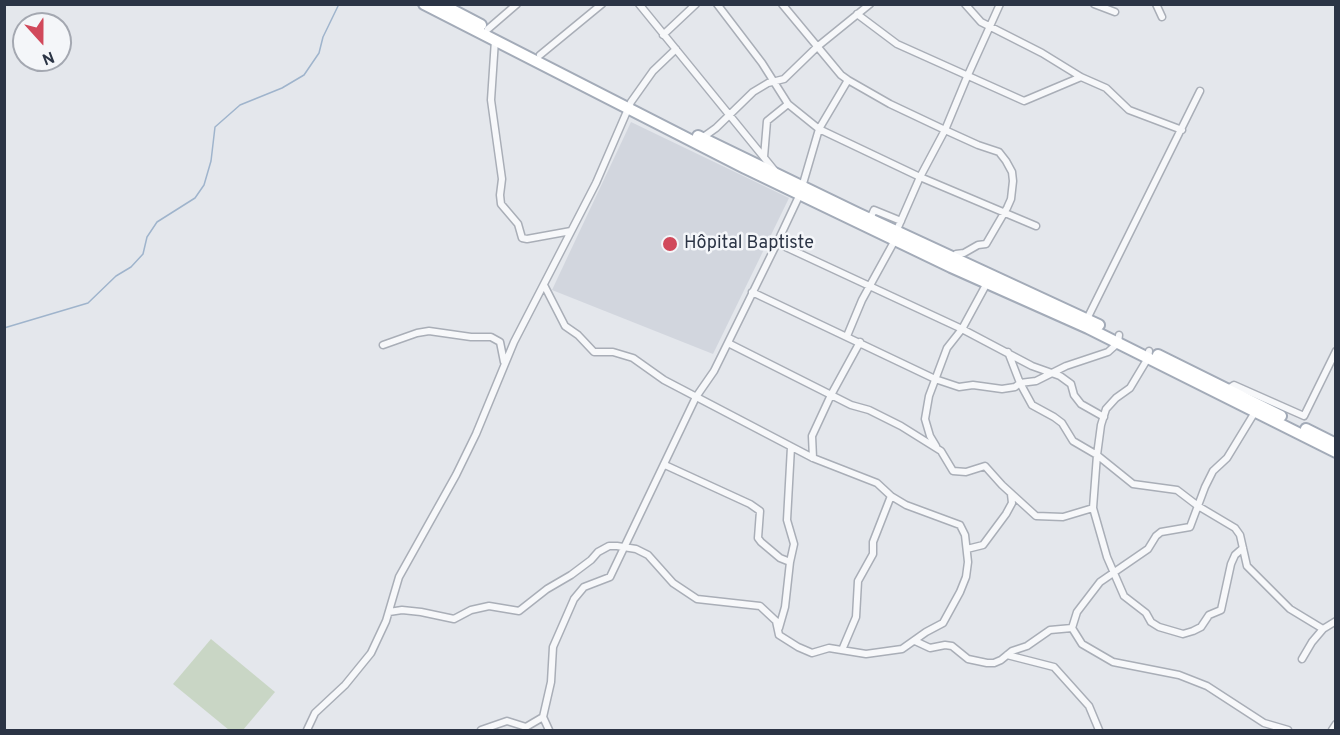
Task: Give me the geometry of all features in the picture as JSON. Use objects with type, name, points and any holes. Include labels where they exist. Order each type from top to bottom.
[{"type":"main road","points":[[424,4],[702,138],[719,150]]},
{"type":"main road","points":[[441,4],[746,164],[896,236],[987,283],[1118,339],[1335,452]]},
{"type":"main road","points":[[746,164],[779,176],[800,190]]},
{"type":"main road","points":[[896,236],[1087,319],[1118,339]]},
{"type":"main road","points":[[1148,354],[1227,390],[1335,444]]},
{"type":"street","points":[[488,29],[517,4]]},
{"type":"street","points":[[540,55],[602,4]]},
{"type":"street","points":[[639,4],[731,114],[779,176]]},
{"type":"street","points":[[663,35],[696,4]]},
{"type":"street","points":[[717,4],[762,63],[788,104],[819,129],[920,177],[1036,226]]},
{"type":"street","points":[[702,138],[716,128],[753,92],[784,79],[817,47],[870,4]]},
{"type":"street","points":[[965,4],[975,17],[991,27],[1042,53],[1081,77],[1106,88],[1129,110],[1182,129]]},
{"type":"street","points":[[847,336],[896,236],[920,177],[945,130],[1000,4]]},
{"type":"street","points":[[1094,4],[1115,12]]},
{"type":"street","points":[[1156,4],[1162,17]]},
{"type":"street","points":[[783,5],[841,75],[848,80],[890,104],[978,146],[999,152],[1006,160],[1012,172],[1013,181],[1011,199],[1004,213],[986,244],[956,254],[953,259]]},
{"type":"street","points":[[857,14],[897,44],[1023,101],[1081,77]]},
{"type":"street","points":[[495,40],[491,100],[502,179],[501,204],[518,224],[522,238],[571,231]]},
{"type":"street","points":[[307,730],[315,713],[345,685],[371,653],[389,612],[399,577],[456,475],[492,399],[504,363],[596,183],[630,105],[653,71],[676,49]]},
{"type":"street","points":[[549,730],[543,717],[551,682],[553,647],[574,599],[584,587],[610,576],[696,397],[714,371],[777,243],[800,190],[819,129],[848,80]]},
{"type":"street","points":[[1087,319],[1200,91]]},
{"type":"street","points":[[764,156],[768,121],[788,104]]},
{"type":"street","points":[[716,128],[719,150]]},
{"type":"street","points":[[746,164],[753,144]]},
{"type":"street","points":[[869,223],[874,210],[901,221]]},
{"type":"street","points":[[777,243],[962,329],[1032,366],[1051,373],[1071,384],[1074,395],[1081,404],[1104,417]]},
{"type":"street","points":[[938,449],[930,436],[925,417],[935,379],[947,348],[962,329],[987,283]]},
{"type":"street","points":[[389,612],[402,610],[421,612],[454,619],[471,610],[489,606],[519,612],[546,589],[591,561],[598,552],[609,546],[636,549],[648,555],[673,583],[697,599],[760,606],[774,617],[779,635],[783,639],[812,653],[829,648],[866,654],[902,649],[943,623],[950,613],[966,578],[967,549],[964,531],[958,523],[906,505],[891,496],[877,483],[791,447],[664,380],[633,358],[613,351],[597,353],[591,350],[578,334],[565,326],[544,285]]},
{"type":"street","points":[[752,292],[935,379],[959,387],[973,385],[1002,389],[1036,381],[1084,359],[1108,352],[1118,339]]},
{"type":"street","points":[[383,345],[429,331],[471,337],[491,337],[500,342],[504,363]]},
{"type":"street","points":[[813,458],[812,436],[860,342]]},
{"type":"street","points":[[728,343],[851,405],[869,410],[901,426],[938,449],[952,471],[966,472],[985,466],[1036,516],[1063,516],[1093,508]]},
{"type":"street","points":[[1227,390],[1234,384],[1304,416],[1335,351]]},
{"type":"street","points":[[1008,352],[1020,383],[1032,405],[1062,423],[1073,441],[1097,455],[1133,484],[1177,490],[1198,506],[1235,528],[1240,535],[1247,566],[1290,609],[1323,629]]},
{"type":"street","points":[[1148,354],[1130,388],[1106,409],[1097,455],[1093,508],[1124,596],[1146,613],[1151,622],[1159,627],[1183,634],[1201,627],[1209,615],[1221,610],[1231,564],[1235,555],[1242,548]]},
{"type":"street","points":[[1255,412],[1227,458],[1213,471],[1190,527],[1161,532],[1148,549],[1100,582],[1077,612],[1072,628],[1082,644],[1113,662],[1179,675],[1207,686],[1264,723],[1288,730]]},
{"type":"street","points":[[779,631],[785,607],[794,544],[787,520],[791,447]]},
{"type":"street","points":[[665,465],[750,504],[760,511],[758,538],[760,542],[780,558],[790,562]]},
{"type":"street","points":[[967,549],[983,545],[1006,514],[1012,502],[1011,493]]},
{"type":"street","points":[[842,650],[856,617],[858,581],[873,554],[875,536],[891,496]]},
{"type":"street","points":[[1302,659],[1323,629],[1335,621]]},
{"type":"street","points":[[915,641],[930,648],[952,646],[968,659],[994,663],[1012,651],[1027,646],[1050,630],[1072,628]]},
{"type":"street","points":[[1007,655],[1054,668],[1089,706],[1099,730]]},
{"type":"street","points":[[481,730],[507,721],[526,727],[543,717]]},
{"type":"street","points":[[1332,730],[1335,724]]},
{"type":"shaded area","name":"Hôpital Baptiste","points":[[631,122],[789,198],[713,354],[552,290]]},
{"type":"green space","points":[[211,639],[275,692],[243,730],[229,730],[173,684]]},
{"type":"waterway","points":[[4,328],[88,303],[116,276],[131,267],[143,254],[147,237],[157,222],[195,198],[204,185],[211,161],[215,127],[240,105],[282,88],[304,75],[319,53],[323,37],[339,4]]},
{"type":"place","name":"Hôpital Baptiste","points":[[670,244]]}]
